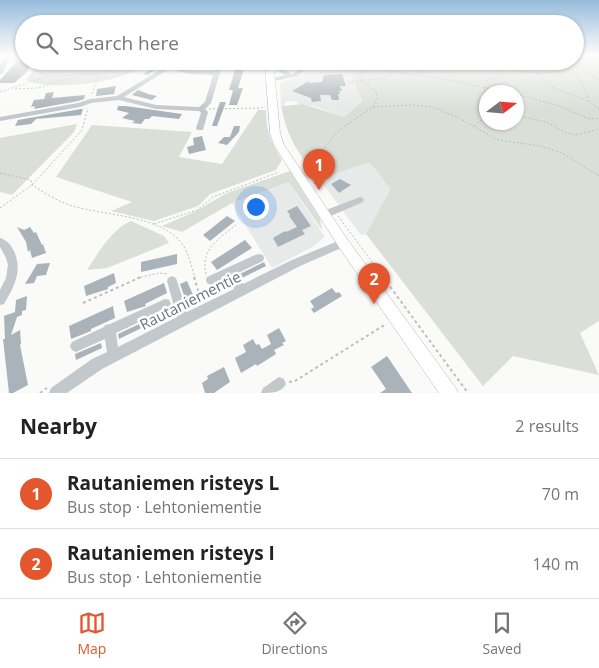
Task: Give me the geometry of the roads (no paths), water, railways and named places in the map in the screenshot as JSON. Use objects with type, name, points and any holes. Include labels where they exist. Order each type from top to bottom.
[{"type":"main road","points":[[270,73],[275,134],[279,145],[329,213],[343,243],[449,393]]},
{"type":"street","points":[[119,98],[158,73]]},
{"type":"street","points":[[0,119],[80,105],[90,101],[119,98],[156,107],[201,109],[208,103],[216,73]]},
{"type":"street","points":[[270,80],[288,77],[296,73]]},
{"type":"street","points":[[200,128],[205,112],[201,109]]},
{"type":"street","points":[[329,213],[360,200]]},
{"type":"street","points":[[0,242],[12,254],[15,268],[9,285],[0,300]]},
{"type":"street","name":"Rautaniementie","points":[[56,393],[97,364],[296,263],[343,243]]},
{"type":"street","points":[[212,280],[259,258]]},
{"type":"street","points":[[231,271],[241,291]]},
{"type":"street","points":[[172,281],[183,317]]},
{"type":"street","points":[[76,346],[165,304]]},
{"type":"street","points":[[109,330],[113,352]]},
{"type":"street","points":[[268,393],[279,384]]},
{"type":"place","name":"Rautaniemen risteys L","points":[[319,190]]},
{"type":"place","name":"Rautaniemen risteys I","points":[[374,304]]}]
